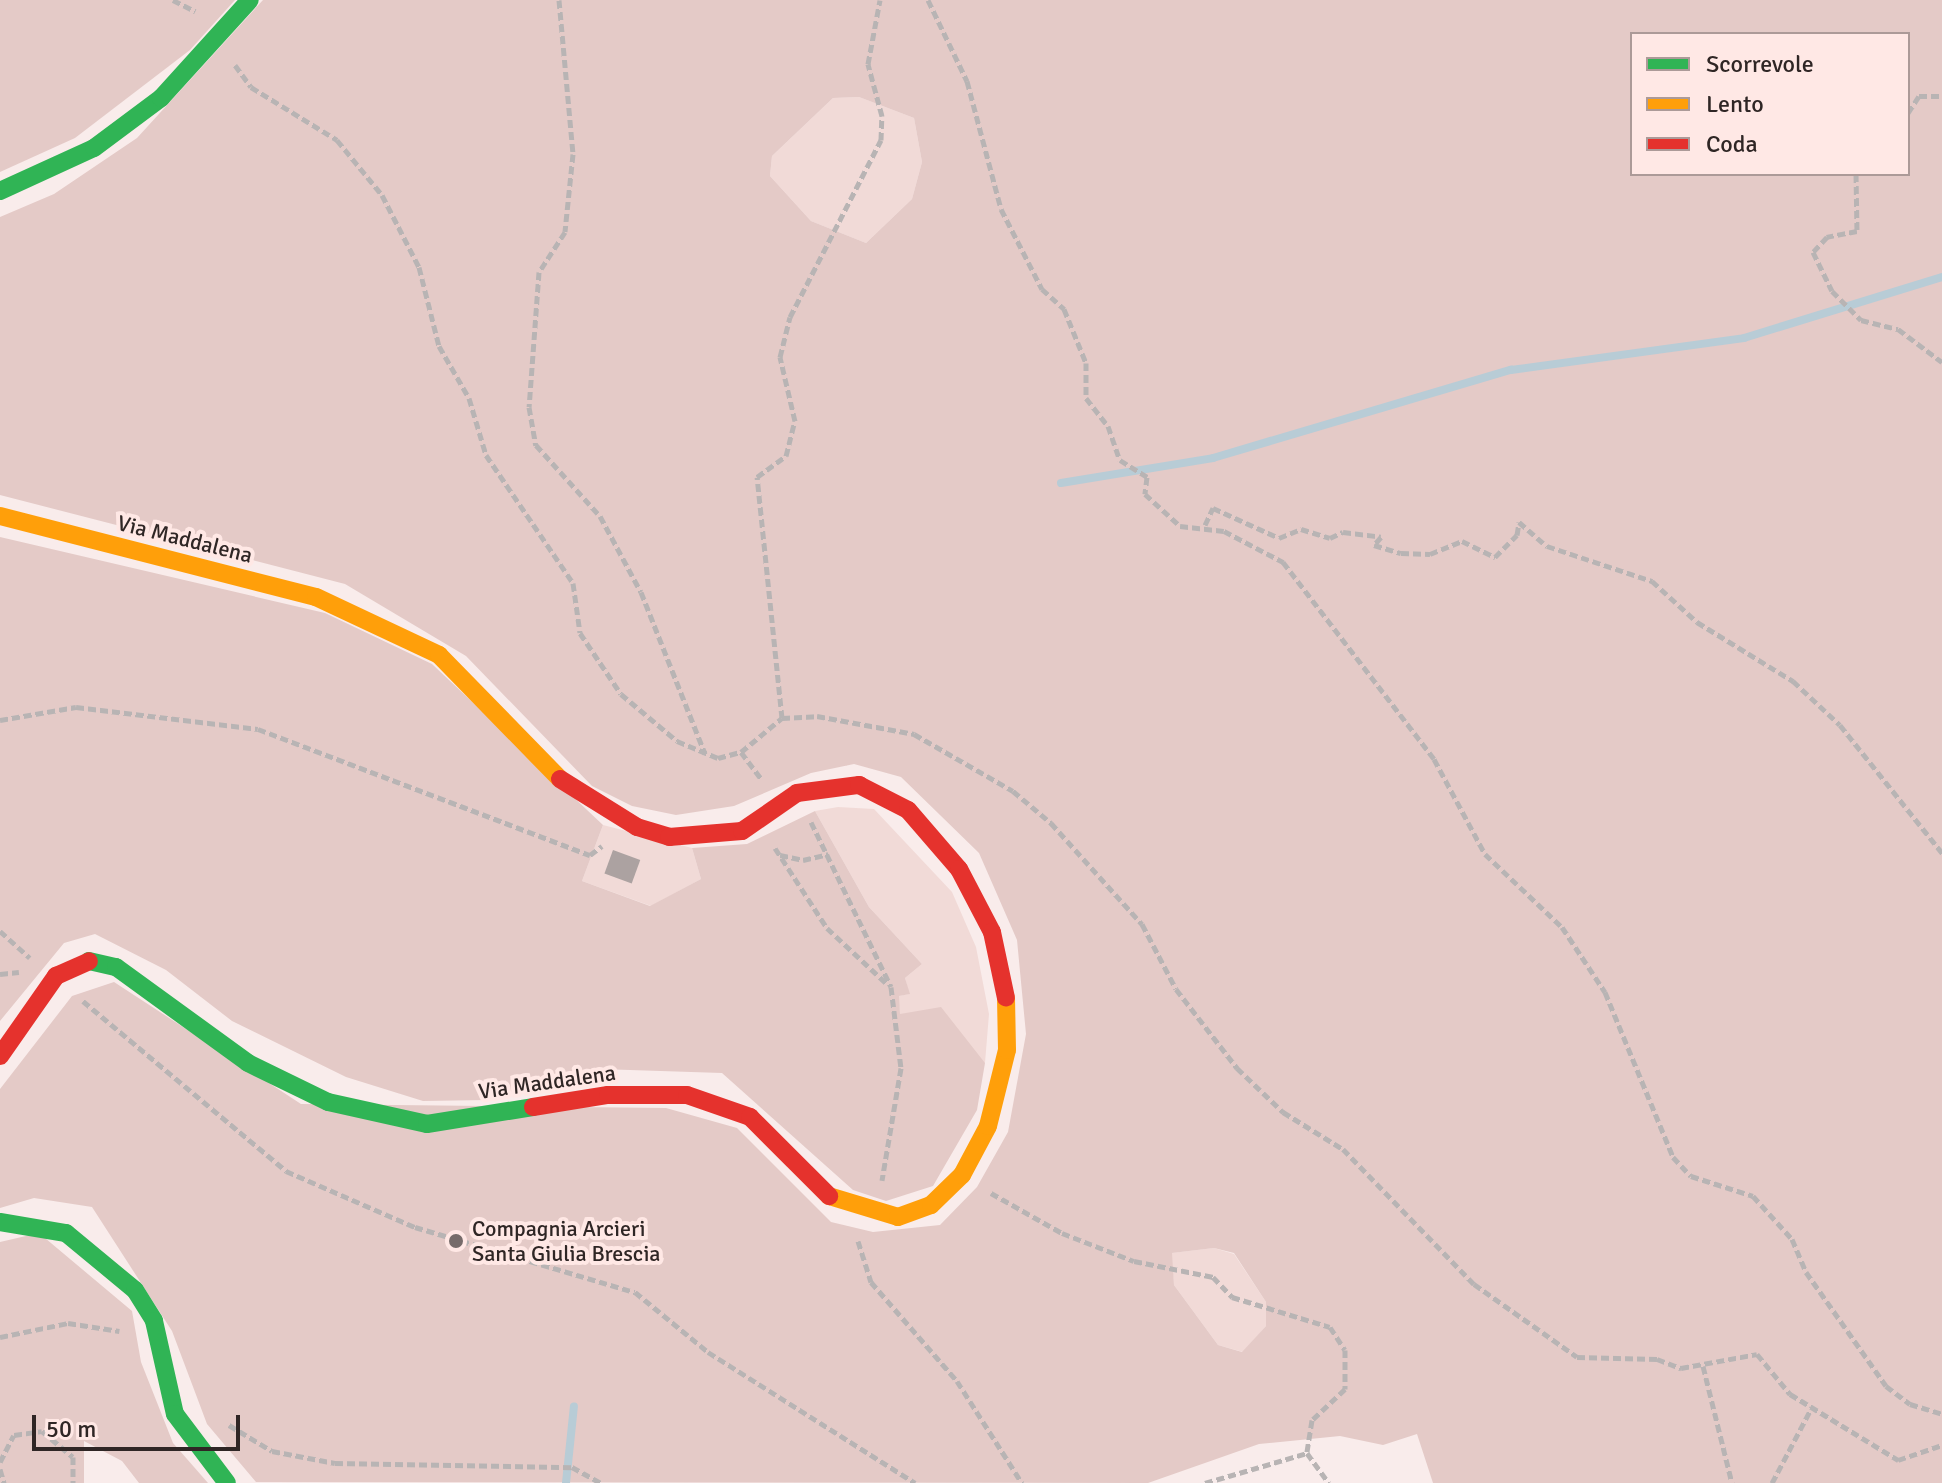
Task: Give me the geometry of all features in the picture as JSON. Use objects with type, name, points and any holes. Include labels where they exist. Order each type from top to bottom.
[{"type":"street","points":[[0,191],[94,148],[161,98],[217,42],[250,0]]},
{"type":"street","name":"Via Maddalena","points":[[0,516],[316,597],[439,655],[566,785],[624,822],[669,837],[742,831],[797,793],[859,785],[908,810],[978,898],[1007,1001],[1007,1050],[988,1126],[964,1173],[931,1205],[898,1217],[867,1213],[831,1198],[750,1117],[687,1095],[608,1095],[427,1124],[328,1102],[248,1063],[116,967],[85,960],[56,976]]},
{"type":"street","points":[[0,1056],[56,976]]},
{"type":"street","points":[[0,1222],[66,1233],[135,1290],[154,1321],[175,1414],[227,1483]]},
{"type":"path","points":[[559,0],[573,154],[565,232],[539,272],[529,407],[536,445],[600,516],[641,592],[705,755]]},
{"type":"path","points":[[782,718],[757,477],[786,456],[795,421],[780,357],[790,317],[881,140],[882,116],[868,64],[880,0]]},
{"type":"path","points":[[928,0],[967,81],[1001,209],[1042,289],[1064,309],[1086,363],[1086,398],[1108,426],[1120,460],[1147,477],[1145,494],[1180,526],[1205,525],[1283,562],[1434,759],[1485,854],[1562,927],[1605,992],[1673,1157],[1691,1176],[1753,1196],[1792,1239],[1806,1272],[1886,1386],[1910,1404],[1942,1414]]},
{"type":"path","points":[[217,42],[251,87],[337,140],[382,195],[419,267],[439,346],[469,398],[486,455],[573,583],[580,633],[621,694],[705,755],[741,752],[782,718],[832,717],[914,734],[1013,791],[1142,924],[1176,989],[1237,1068],[1283,1112],[1343,1149],[1474,1284],[1577,1357],[1703,1366],[1757,1354],[1812,1407],[1898,1460],[1942,1445]]},
{"type":"path","points":[[1910,110],[1919,96],[1942,96]]},
{"type":"path","points":[[1856,176],[1857,231],[1827,237],[1813,252],[1832,291],[1861,320],[1898,329],[1942,362]]},
{"type":"path","points":[[1205,525],[1213,508],[1279,538],[1301,529],[1330,538],[1343,532],[1381,537],[1374,545],[1401,553],[1430,554],[1462,541],[1495,557],[1517,535],[1519,522],[1547,546],[1652,581],[1697,622],[1793,681],[1840,725],[1942,853]]},
{"type":"path","points":[[0,720],[76,707],[258,729],[590,855],[624,822]]},
{"type":"path","points":[[797,793],[891,987],[901,1068],[884,1174],[858,1241],[871,1282],[966,1393],[1022,1483]]},
{"type":"path","points":[[757,821],[827,928],[891,987]]},
{"type":"path","points":[[779,855],[803,860],[828,854]]},
{"type":"path","points":[[56,976],[286,1171],[415,1227],[635,1292],[708,1352],[915,1483]]},
{"type":"path","points":[[964,1173],[1062,1233],[1134,1261],[1213,1277],[1232,1297],[1330,1327],[1345,1350],[1345,1389],[1312,1420],[1307,1453],[1329,1483]]},
{"type":"path","points":[[0,1337],[68,1323],[130,1335]]},
{"type":"path","points":[[1703,1366],[1732,1483]]},
{"type":"path","points":[[1772,1483],[1812,1407]]},
{"type":"path","points":[[0,1462],[14,1435],[42,1431],[73,1457],[73,1483]]},
{"type":"path","points":[[259,1444],[335,1463],[572,1467],[601,1483]]},
{"type":"path","points":[[1205,1483],[1260,1462],[1307,1453]]},
{"type":"path","points":[[0,1469],[4,1483]]},
{"type":"shaded area","points":[[0,0],[235,0],[190,50],[75,138],[0,172]]},
{"type":"shaded area","points":[[263,0],[1942,0],[1942,1483],[1433,1483],[1417,1434],[1383,1445],[1340,1436],[1259,1444],[1148,1483],[256,1482],[207,1424],[172,1331],[92,1207],[34,1198],[0,1208],[0,1089],[72,996],[114,982],[301,1104],[666,1108],[737,1128],[831,1222],[873,1232],[940,1225],[977,1187],[1008,1132],[1026,1034],[1017,940],[979,853],[901,777],[854,764],[811,773],[734,806],[676,815],[632,806],[592,786],[466,656],[345,584],[0,495],[0,217],[54,194],[137,138]],"holes":[[[859,97],[914,118],[922,162],[912,199],[866,243],[811,221],[770,176],[772,156],[833,98]],[[1214,1248],[1234,1253],[1266,1302],[1266,1326],[1242,1352],[1218,1345],[1174,1285],[1172,1253]]]},
{"type":"shaded area","points":[[859,97],[914,118],[922,162],[912,199],[866,243],[811,221],[770,176],[772,156],[833,98]]},
{"type":"shaded area","points":[[0,537],[325,613],[432,664],[603,825],[582,881],[650,906],[701,879],[692,848],[747,844],[815,811],[869,907],[922,964],[905,978],[910,994],[899,996],[900,1014],[941,1007],[985,1063],[977,1110],[933,1186],[886,1201],[853,1190],[722,1073],[599,1069],[486,1100],[423,1101],[346,1077],[232,1021],[166,970],[95,934],[64,943],[0,1021]]},
{"type":"shaded area","points":[[838,807],[874,809],[952,892],[976,947],[989,1014],[985,1063],[900,1015],[898,996],[909,994],[905,978],[922,964],[869,907],[815,811]]},
{"type":"shaded area","points":[[603,825],[692,848],[701,879],[651,906],[582,881]]},
{"type":"shaded area","points":[[39,1233],[132,1311],[141,1362],[173,1443],[208,1483],[139,1483],[122,1461],[84,1441],[84,1483],[0,1483],[0,1242]]},
{"type":"shaded area","points":[[1214,1248],[1234,1254],[1266,1302],[1266,1326],[1243,1352],[1218,1345],[1174,1285],[1171,1253]]},
{"type":"building","points":[[613,850],[640,860],[632,883],[604,873]]},
{"type":"waterway","points":[[1061,483],[1213,458],[1511,370],[1744,338],[1942,277]]},
{"type":"waterway","points":[[566,1483],[574,1406]]},
{"type":"traffic: fast","points":[[0,191],[94,148],[161,98],[250,0]]},
{"type":"traffic: fast","points":[[89,961],[116,967],[248,1063],[328,1102],[427,1124],[533,1107]]},
{"type":"traffic: fast","points":[[0,1222],[66,1233],[135,1290],[154,1321],[175,1414],[227,1483]]},
{"type":"traffic: slow","points":[[0,516],[316,597],[439,655],[560,779]]},
{"type":"traffic: slow","points":[[829,1196],[898,1217],[931,1205],[962,1175],[988,1126],[1007,1050],[1006,998]]},
{"type":"traffic: jam","points":[[560,779],[637,827],[669,837],[742,831],[797,793],[859,785],[908,810],[959,869],[992,932],[1006,998]]},
{"type":"traffic: jam","points":[[0,1056],[56,976],[89,961]]},
{"type":"traffic: jam","points":[[533,1107],[608,1095],[687,1095],[750,1117],[829,1196]]},
{"type":"place","name":"Compagnia Arcieri Santa Giulia Brescia","points":[[456,1241]]}]
